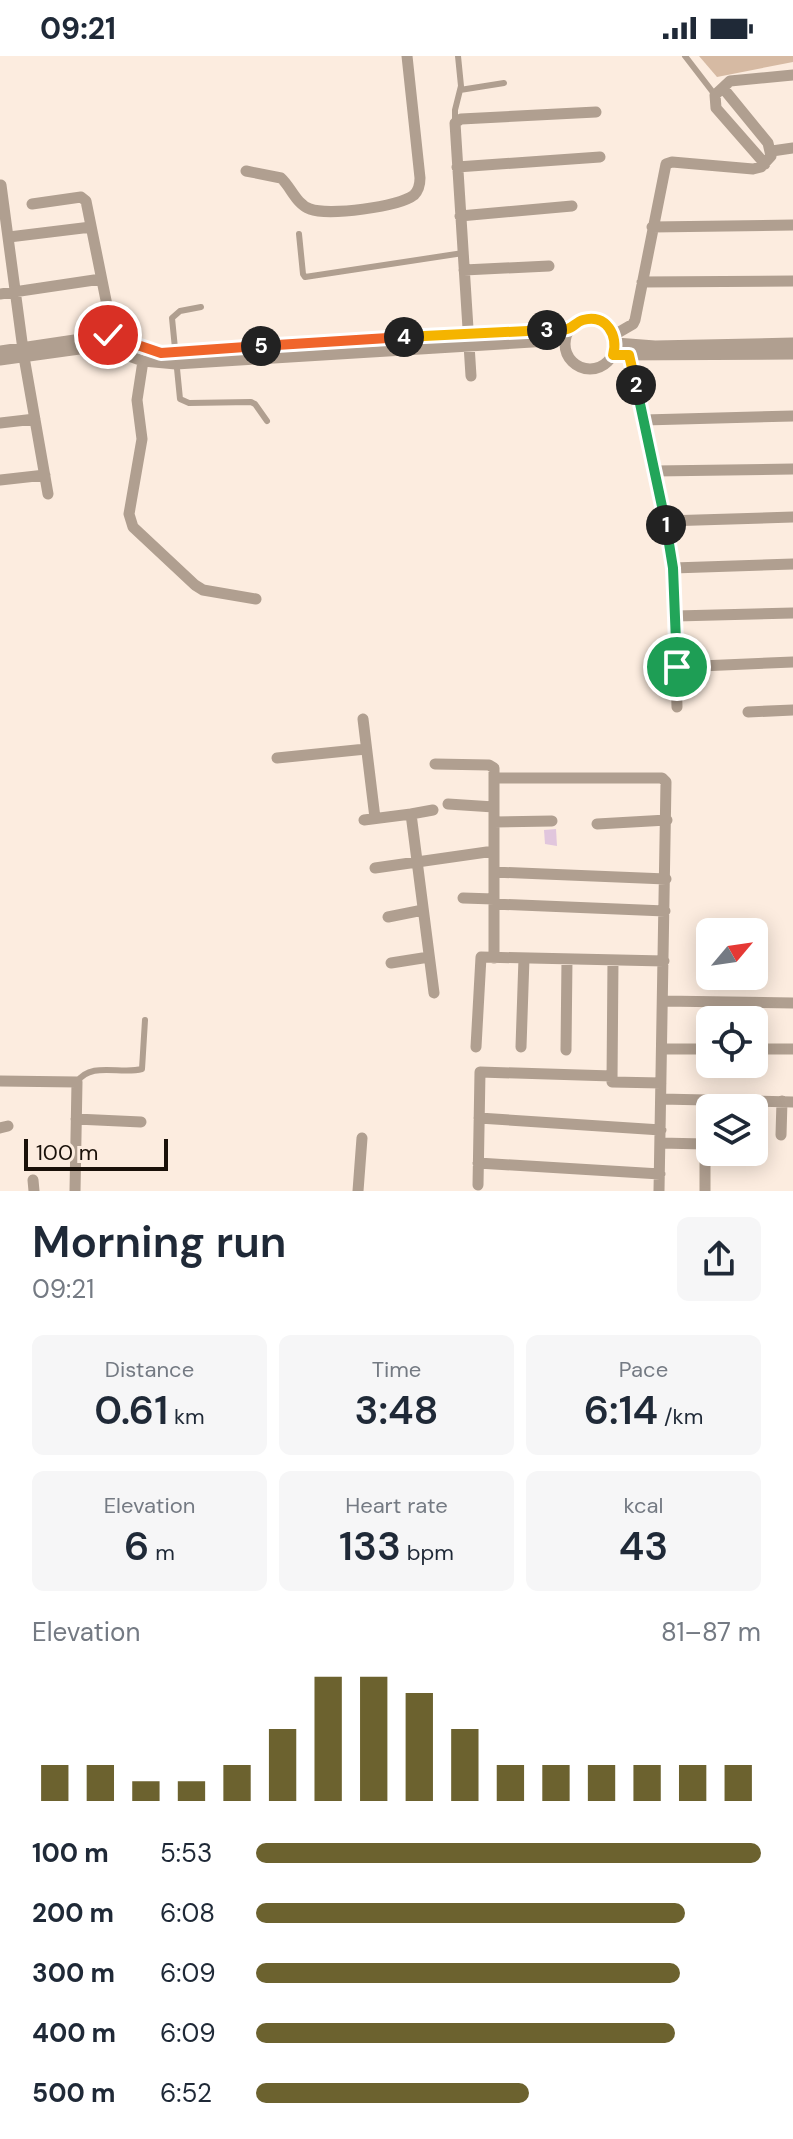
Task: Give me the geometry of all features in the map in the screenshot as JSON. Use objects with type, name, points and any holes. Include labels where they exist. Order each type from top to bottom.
[{"type":"street","points":[[246,171],[281,178],[302,204],[319,211],[393,203],[413,195],[420,178],[407,56]]},
{"type":"street","points":[[765,164],[716,108],[719,92],[730,81],[793,75]]},
{"type":"street","points":[[719,92],[772,151]]},
{"type":"street","points":[[471,376],[455,123],[461,119],[596,112]]},
{"type":"street","points":[[772,151],[793,148]]},
{"type":"street","points":[[568,335],[569,358],[581,368],[596,369],[609,362],[614,344],[633,324],[664,167],[669,162],[753,169],[765,164],[772,151]]},
{"type":"street","points":[[457,167],[600,157]]},
{"type":"street","points":[[1,185],[9,237],[5,251],[16,292],[23,352],[48,494]]},
{"type":"street","points":[[32,204],[81,197],[86,201],[113,335]]},
{"type":"street","points":[[460,216],[572,206]]},
{"type":"street","points":[[652,227],[793,225]]},
{"type":"street","points":[[9,237],[91,227]]},
{"type":"street","points":[[464,270],[549,266]]},
{"type":"street","points":[[0,294],[101,279]]},
{"type":"street","points":[[642,282],[793,281]]},
{"type":"street","points":[[0,360],[23,352],[113,335],[152,352],[176,358],[469,346],[568,335],[583,320],[591,319],[607,325],[614,344],[629,355],[793,354]]},
{"type":"street","points":[[0,351],[101,346],[143,361],[468,333],[568,335]]},
{"type":"street","points":[[614,344],[793,343]]},
{"type":"street","points":[[629,355],[673,568],[677,707]]},
{"type":"street","points":[[143,361],[137,400],[142,439],[129,514],[133,527],[203,590],[256,599]]},
{"type":"street","points":[[644,420],[793,416]]},
{"type":"street","points":[[0,423],[35,419]]},
{"type":"street","points":[[655,471],[793,469]]},
{"type":"street","points":[[0,480],[45,475]]},
{"type":"street","points":[[665,521],[793,517]]},
{"type":"street","points":[[673,568],[793,564]]},
{"type":"street","points":[[676,616],[793,613]]},
{"type":"street","points":[[677,667],[793,662]]},
{"type":"street","points":[[748,712],[793,710]]},
{"type":"street","points":[[363,719],[369,819],[433,810]]},
{"type":"street","points":[[277,758],[366,749]]},
{"type":"street","points":[[435,764],[489,765],[494,768],[494,958]]},
{"type":"street","points":[[495,778],[662,778],[667,787],[659,1191]]},
{"type":"street","points":[[448,804],[494,807]]},
{"type":"street","points":[[411,814],[434,993]]},
{"type":"street","points":[[597,824],[667,820]]},
{"type":"street","points":[[494,822],[552,821]]},
{"type":"street","points":[[375,868],[494,851]]},
{"type":"street","points":[[494,872],[666,879]]},
{"type":"street","points":[[463,898],[665,911]]},
{"type":"street","points":[[388,917],[423,910]]},
{"type":"street","points":[[391,963],[429,957]]},
{"type":"street","points":[[476,1047],[481,957],[664,961]]},
{"type":"street","points":[[521,1047],[524,958]]},
{"type":"street","points":[[566,1050],[567,959]]},
{"type":"street","points":[[613,960],[612,1082],[661,1083]]},
{"type":"street","points":[[663,1001],[793,1003]]},
{"type":"street","points":[[662,1049],[696,1049]]},
{"type":"street","points":[[768,1049],[793,1049]]},
{"type":"street","points":[[478,1185],[480,1072],[612,1076]]},
{"type":"street","points":[[0,1081],[77,1082],[75,1191]]},
{"type":"street","points":[[661,1099],[696,1101]]},
{"type":"street","points":[[781,1135],[787,1102]]},
{"type":"street","points":[[479,1118],[661,1130]]},
{"type":"street","points":[[76,1119],[141,1122]]},
{"type":"street","points":[[358,1191],[362,1138]]},
{"type":"street","points":[[660,1143],[705,1144],[705,1191]]},
{"type":"street","points":[[478,1163],[660,1174]]},
{"type":"lane","points":[[455,123],[460,90],[458,56]]},
{"type":"lane","points":[[685,56],[719,92]]},
{"type":"lane","points":[[460,90],[504,83]]},
{"type":"lane","points":[[299,234],[305,277],[463,253]]},
{"type":"lane","points":[[201,307],[180,311],[172,318],[178,396],[184,403],[251,402],[267,421]]},
{"type":"lane","points":[[77,1082],[91,1071],[142,1069],[145,1020]]},
{"type":"shaded area","points":[[699,56],[793,56],[793,62],[717,77]]},
{"type":"building","points":[[556,829],[557,846],[545,844],[544,830]]},
{"type":"route","points":[[108,335],[161,353],[570,329],[576,323],[591,319],[607,325],[615,339],[613,355],[629,355],[655,471],[673,568],[677,667]]}]
